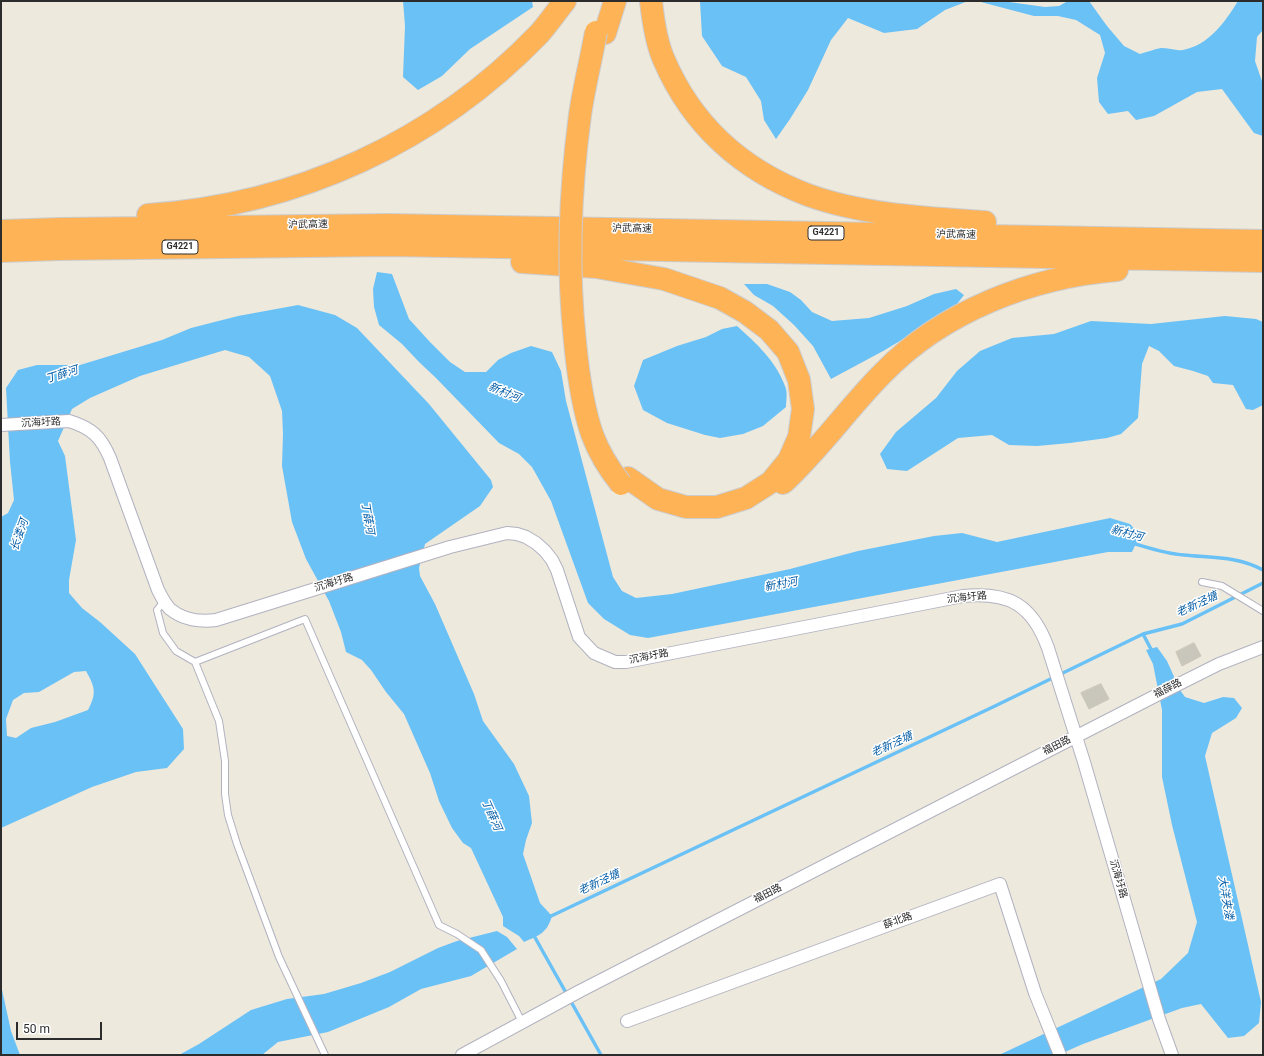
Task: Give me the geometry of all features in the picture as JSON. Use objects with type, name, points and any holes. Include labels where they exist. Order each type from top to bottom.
[{"type":"highway","points":[[1,220],[160,214],[201,209],[282,190],[323,177],[387,149],[437,120],[479,89],[507,65],[540,33],[565,1]]},
{"type":"highway","points":[[606,1],[589,115],[580,202],[579,260],[581,318],[592,402],[600,433],[627,490],[654,508],[687,517],[720,516],[751,507],[778,488],[798,470],[882,373],[911,346],[946,323],[981,305],[1020,290],[1057,279],[1097,271],[1137,268],[1263,271]]},
{"type":"highway","points":[[601,33],[615,1]]},
{"type":"highway","points":[[651,1],[654,25],[663,59],[698,118],[721,143],[748,164],[778,181],[808,195],[840,204],[904,215],[1225,240]]},
{"type":"highway","name":"沪武高速","points":[[1,231],[60,229],[358,235],[1263,241]]},
{"type":"highway","name":"沪武高速","points":[[1,251],[275,246],[358,235]]},
{"type":"highway","name":"沪武高速","points":[[389,235],[1263,261]]},
{"type":"highway","points":[[275,246],[596,267],[664,279],[720,298],[745,312],[768,330],[788,352],[799,380],[803,409],[799,437],[789,460],[771,482],[746,498],[717,507],[686,507],[658,499],[624,481]]},
{"type":"street","name":"沉海圩路","points":[[1,425],[69,421],[78,424],[96,434],[110,458],[151,574],[164,601],[170,608],[186,618],[208,621],[216,620],[450,547],[507,533],[526,537],[545,551],[552,560],[579,637],[594,653],[615,662],[626,662],[963,596],[992,595],[1015,603],[1035,620],[1043,635],[1053,663],[1076,736],[1159,1020],[1172,1055]]},
{"type":"street","name":"福薛路","points":[[1076,736],[1184,681],[1220,664],[1263,647]]},
{"type":"street","name":"福田路","points":[[462,1055],[522,1022],[1076,736]]},
{"type":"street","name":"薛北路","points":[[627,1021],[1000,884],[1035,993],[1060,1055]]},
{"type":"lane","points":[[1202,582],[1222,586],[1261,609]]},
{"type":"lane","points":[[164,601],[157,610],[163,633],[176,651],[195,662],[219,721],[225,761],[228,815],[237,844],[280,957],[325,1055]]},
{"type":"lane","points":[[195,662],[305,619],[439,925],[457,934],[481,950],[501,981],[522,1022]]},
{"type":"water","points":[[403,1],[532,1],[533,7],[470,49],[442,76],[418,90],[403,77],[405,26]]},
{"type":"water","points":[[700,1],[968,1],[945,10],[917,29],[884,33],[848,18],[831,40],[808,90],[776,139],[764,120],[761,101],[746,77],[722,66],[702,36]]},
{"type":"water","points":[[977,1],[1002,1],[1045,7],[1059,6],[1068,1],[1089,1],[1124,46],[1140,54],[1161,48],[1183,50],[1192,47],[1201,43],[1215,32],[1228,17],[1238,1],[1263,1],[1263,30],[1257,37],[1255,61],[1263,84],[1263,136],[1254,133],[1222,89],[1197,92],[1154,116],[1136,120],[1128,111],[1108,114],[1099,102],[1097,78],[1105,53],[1100,35],[1076,20],[1058,16],[1034,16]]},
{"type":"water","points":[[377,272],[392,274],[409,319],[450,362],[465,372],[486,372],[498,360],[511,353],[531,346],[552,352],[561,371],[566,401],[613,577],[622,591],[636,598],[672,594],[790,569],[858,551],[934,536],[962,533],[997,542],[1110,518],[1130,524],[1140,535],[1132,552],[1108,552],[648,638],[630,635],[604,619],[588,603],[551,501],[532,467],[519,454],[499,443],[402,344],[379,325],[374,307],[373,289]]},
{"type":"water","points":[[744,284],[767,284],[790,292],[801,300],[812,312],[832,321],[869,318],[907,306],[934,294],[956,289],[964,295],[957,304],[908,336],[831,379],[813,346],[794,325],[773,306],[754,295]]},
{"type":"water","name":"长溇河","points":[[298,305],[335,315],[357,328],[429,404],[491,480],[493,487],[480,506],[425,544],[419,568],[420,576],[435,604],[474,694],[483,721],[514,764],[529,796],[532,823],[523,854],[540,903],[552,916],[548,926],[542,933],[524,942],[519,936],[503,926],[503,917],[471,848],[463,843],[452,828],[439,801],[430,773],[404,714],[362,660],[346,652],[341,632],[329,601],[306,559],[292,522],[282,466],[282,411],[270,376],[249,357],[225,350],[140,376],[90,398],[72,409],[58,441],[65,456],[76,540],[69,580],[69,593],[82,608],[100,622],[135,654],[183,729],[184,749],[167,768],[136,772],[92,787],[1,828],[1,517],[8,513],[14,500],[10,462],[6,388],[18,370],[37,365],[80,365],[162,340],[191,328],[238,316]],"holes":[[[86,671],[93,686],[94,694],[88,710],[55,722],[31,728],[16,738],[7,736],[6,719],[13,700],[24,693],[39,692],[74,672]]]},
{"type":"water","points":[[1225,316],[1256,319],[1263,322],[1263,405],[1253,410],[1246,409],[1233,385],[1213,383],[1208,376],[1174,366],[1159,351],[1149,346],[1142,364],[1138,418],[1121,434],[1107,438],[1037,446],[1009,445],[992,435],[958,438],[907,471],[887,469],[880,454],[896,432],[936,398],[957,371],[980,351],[1012,338],[1054,334],[1091,321],[1151,324]]},
{"type":"water","points":[[737,326],[758,346],[776,368],[786,388],[786,407],[763,426],[743,434],[720,438],[667,423],[643,410],[634,386],[643,360],[677,346],[706,337],[722,329]]},
{"type":"water","points":[[1157,647],[1167,661],[1180,690],[1185,697],[1204,703],[1223,697],[1234,698],[1242,708],[1236,718],[1212,733],[1205,756],[1261,1002],[1259,1023],[1244,1036],[1228,1038],[1201,1004],[1182,1008],[1083,1044],[1058,1055],[999,1055],[1161,979],[1188,953],[1197,922],[1172,825],[1162,777],[1162,710],[1153,664],[1146,650]]},
{"type":"water","points":[[497,931],[507,937],[517,949],[471,976],[421,989],[389,1007],[328,1032],[278,1042],[262,1055],[179,1055],[199,1044],[251,1010],[287,999],[324,994],[361,983],[390,972],[438,948],[457,941]]},
{"type":"water","points":[[1,985],[11,1031],[20,1055],[1,1055]]},
{"type":"building","points":[[1194,643],[1201,656],[1182,666],[1176,652]]},
{"type":"building","points":[[1101,684],[1109,699],[1089,709],[1081,693]]},
{"type":"waterway","name":"新村河","points":[[1132,543],[1171,553],[1224,558],[1244,562],[1263,570]]},
{"type":"waterway","name":"老新泾塘","points":[[549,917],[995,706],[1143,634],[1182,624],[1263,583]]},
{"type":"waterway","name":"大洋夹溇","points":[[1143,634],[1152,651]]},
{"type":"waterway","name":"丁薛河","points":[[533,934],[601,1055]]}]
